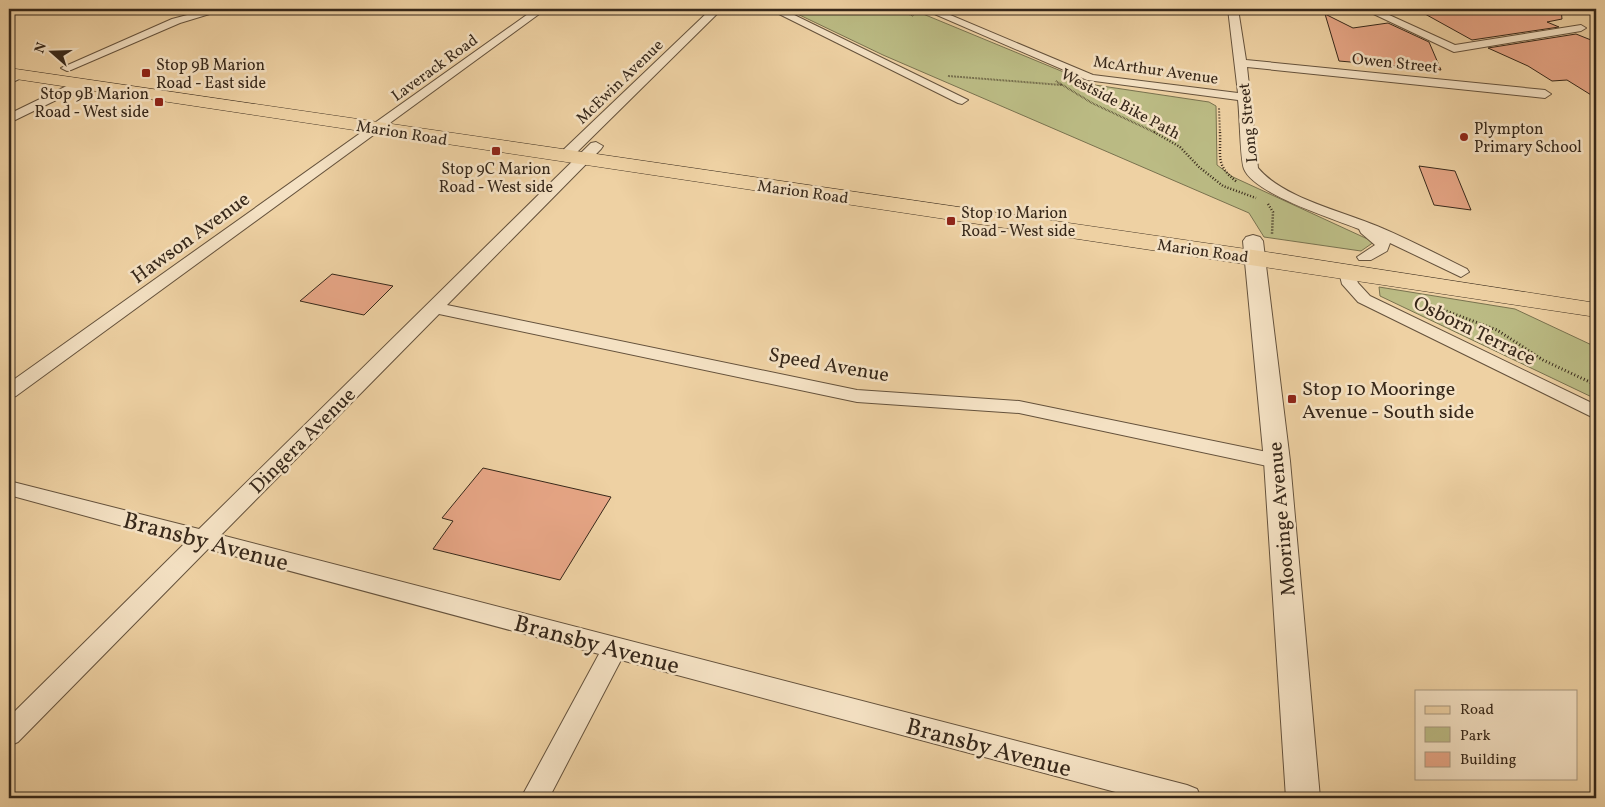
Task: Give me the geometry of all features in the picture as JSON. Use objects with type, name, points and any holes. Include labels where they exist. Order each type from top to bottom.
[{"type":"main road","name":"Marion Road","points":[[9,60],[67,68],[92,81],[378,128],[581,151],[1260,245],[1364,257],[1596,292]]},
{"type":"main road","name":"Marion Road","points":[[13,77],[92,81],[396,115],[581,151]]},
{"type":"main road","name":"Marion Road","points":[[1260,245],[1347,272],[1596,310]]},
{"type":"street","points":[[9,13],[18,9]]},
{"type":"street","points":[[67,68],[176,21],[221,9]]},
{"type":"street","name":"Laverack Road","points":[[396,115],[541,9]]},
{"type":"street","name":"McEwin Avenue","points":[[581,151],[717,9]]},
{"type":"street","points":[[774,9],[962,100]]},
{"type":"street","name":"McArthur Avenue","points":[[928,9],[1091,78],[1243,97]]},
{"type":"street","name":"Long Street","points":[[1233,9],[1241,62],[1251,169],[1255,177],[1370,232],[1382,244],[1382,248],[1364,257]]},
{"type":"street","points":[[1368,9],[1454,50],[1581,28]]},
{"type":"street","name":"Owen Street","points":[[1241,62],[1545,94]]},
{"type":"street","points":[[9,118],[92,81]]},
{"type":"street","name":"Hawson Avenue","points":[[9,392],[396,115]]},
{"type":"street","name":"Dingera Avenue","points":[[9,734],[435,308],[581,151]]},
{"type":"street","name":"Long Street","points":[[1336,215],[1371,228],[1461,272]]},
{"type":"street","name":"Mooringe Avenue","points":[[1260,245],[1303,798]]},
{"type":"street","name":"Osborn Terrace","points":[[1347,272],[1350,284],[1364,299],[1596,413]]},
{"type":"street","name":"Speed Avenue","points":[[435,308],[857,396],[1019,407],[1277,461]]},
{"type":"street","name":"Bransby Avenue","points":[[9,488],[614,649],[1187,798]]},
{"type":"street","points":[[535,798],[614,649]]},
{"type":"path","points":[[896,9],[922,20]]},
{"type":"path","points":[[918,78],[937,75],[1062,85]]},
{"type":"path","name":"Westside Bike Path","points":[[1050,77],[1092,103],[1148,128],[1180,147],[1198,167],[1223,186],[1268,204],[1273,212],[1260,245]]},
{"type":"path","points":[[1428,304],[1497,330],[1544,360],[1596,385]]},
{"type":"green space","points":[[787,9],[911,9],[1095,85],[1209,102],[1216,106],[1217,165],[1233,177],[1374,242],[1361,251],[1264,237],[1249,213],[883,55]]},
{"type":"green space","points":[[1379,287],[1515,309],[1596,347],[1596,399],[1380,296]]},
{"type":"building","points":[[1416,9],[1561,9],[1562,19],[1547,22],[1559,27],[1472,40]]},
{"type":"building","points":[[1325,14],[1353,28],[1388,23],[1429,42],[1441,70],[1339,61]]},
{"type":"building","points":[[1576,34],[1596,42],[1596,98],[1567,80],[1552,81],[1528,66],[1488,48]]},
{"type":"building","points":[[1419,166],[1455,171],[1471,210],[1434,205]]},
{"type":"building","points":[[332,274],[393,286],[364,315],[300,301]]},
{"type":"building","points":[[483,468],[611,497],[560,580],[433,549],[453,521],[442,518]]},
{"type":"place","name":"Stop 9B Marion Road - East side","points":[[146,73]]},
{"type":"place","name":"Stop 9B Marion Road - West side","points":[[159,102]]},
{"type":"place","name":"Plympton Primary School","points":[[1464,137]]},
{"type":"place","name":"Stop 9C Marion Road - West side","points":[[496,151]]},
{"type":"place","name":"Stop 10 Marion Road - West side","points":[[951,221]]},
{"type":"place","name":"Stop 10 Mooringe Avenue - South side","points":[[1292,399]]}]
